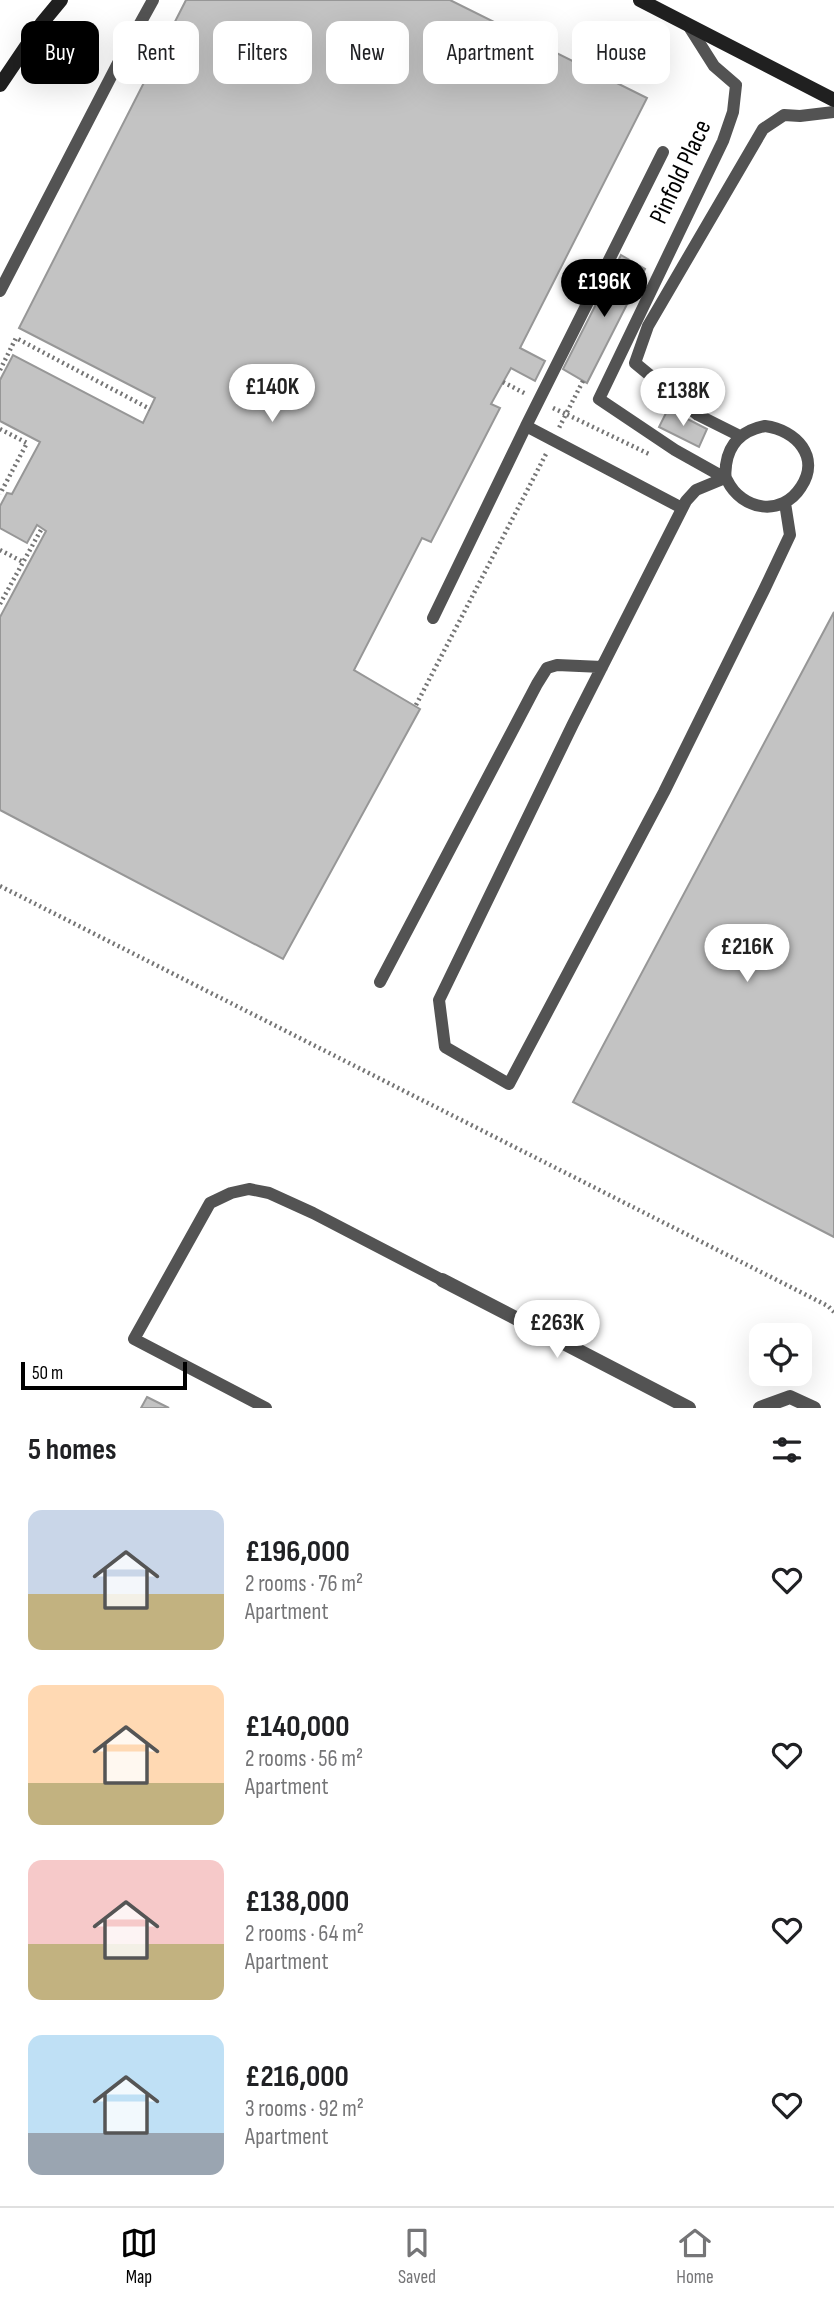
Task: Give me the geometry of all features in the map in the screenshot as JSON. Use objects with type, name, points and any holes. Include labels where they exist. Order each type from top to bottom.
[{"type":"street","points":[[0,85],[61,0]]},
{"type":"street","points":[[640,0],[834,100]]},
{"type":"street","points":[[442,1280],[689,1408]]},
{"type":"street","points":[[760,1408],[790,1398],[814,1408]]},
{"type":"lane","points":[[0,291],[153,0]]},
{"type":"lane","name":"Pinfold Place","points":[[688,25],[714,66],[736,85],[733,112],[723,141],[599,398],[675,450],[725,478],[745,502],[758,507],[785,503]]},
{"type":"lane","name":"Pinfold Place","points":[[740,436],[698,415],[635,363],[648,326],[763,129],[784,115],[834,112]]},
{"type":"lane","points":[[433,618],[663,152]]},
{"type":"lane","points":[[526,426],[682,508]]},
{"type":"lane","points":[[765,426],[779,428],[791,434],[801,444],[806,457],[804,484],[796,495],[785,503],[790,535],[764,590],[664,792],[509,1084],[444,1046],[439,1000],[682,508],[696,490],[725,478],[727,457],[740,436],[752,429],[765,426]]},
{"type":"lane","points":[[380,982],[547,668],[557,665],[602,667]]},
{"type":"lane","points":[[266,1408],[134,1339],[210,1203],[231,1193],[248,1189],[269,1193],[442,1280]]},
{"type":"path","points":[[0,370],[16,338],[150,408]]},
{"type":"path","points":[[554,439],[583,381]]},
{"type":"path","points":[[503,382],[535,398]]},
{"type":"path","points":[[545,404],[648,455],[653,446]]},
{"type":"path","points":[[0,429],[27,443],[0,494]]},
{"type":"path","points":[[416,705],[547,451]]},
{"type":"path","points":[[0,604],[41,528]]},
{"type":"path","points":[[0,550],[23,562]]},
{"type":"path","points":[[0,886],[828,1306],[834,1312]]},
{"type":"building","points":[[186,0],[450,0],[492,21],[423,21],[423,84],[558,84],[558,54],[572,61],[572,84],[619,84],[647,98],[520,348],[545,361],[535,381],[511,368],[491,404],[500,408],[431,542],[422,538],[354,670],[420,709],[283,959],[0,810],[0,617],[46,531],[37,525],[27,543],[0,528],[0,506],[7,493],[12,494],[40,442],[0,421],[0,380],[13,355],[143,423],[155,398],[19,328],[143,84],[199,84],[199,21],[175,21]]},
{"type":"building","points":[[621,255],[645,269],[587,383],[563,369]]},
{"type":"building","points":[[668,409],[707,429],[699,447],[659,427]]},
{"type":"building","points":[[834,612],[834,1237],[573,1102]]},
{"type":"building","points":[[147,1397],[169,1408],[141,1408]]}]
